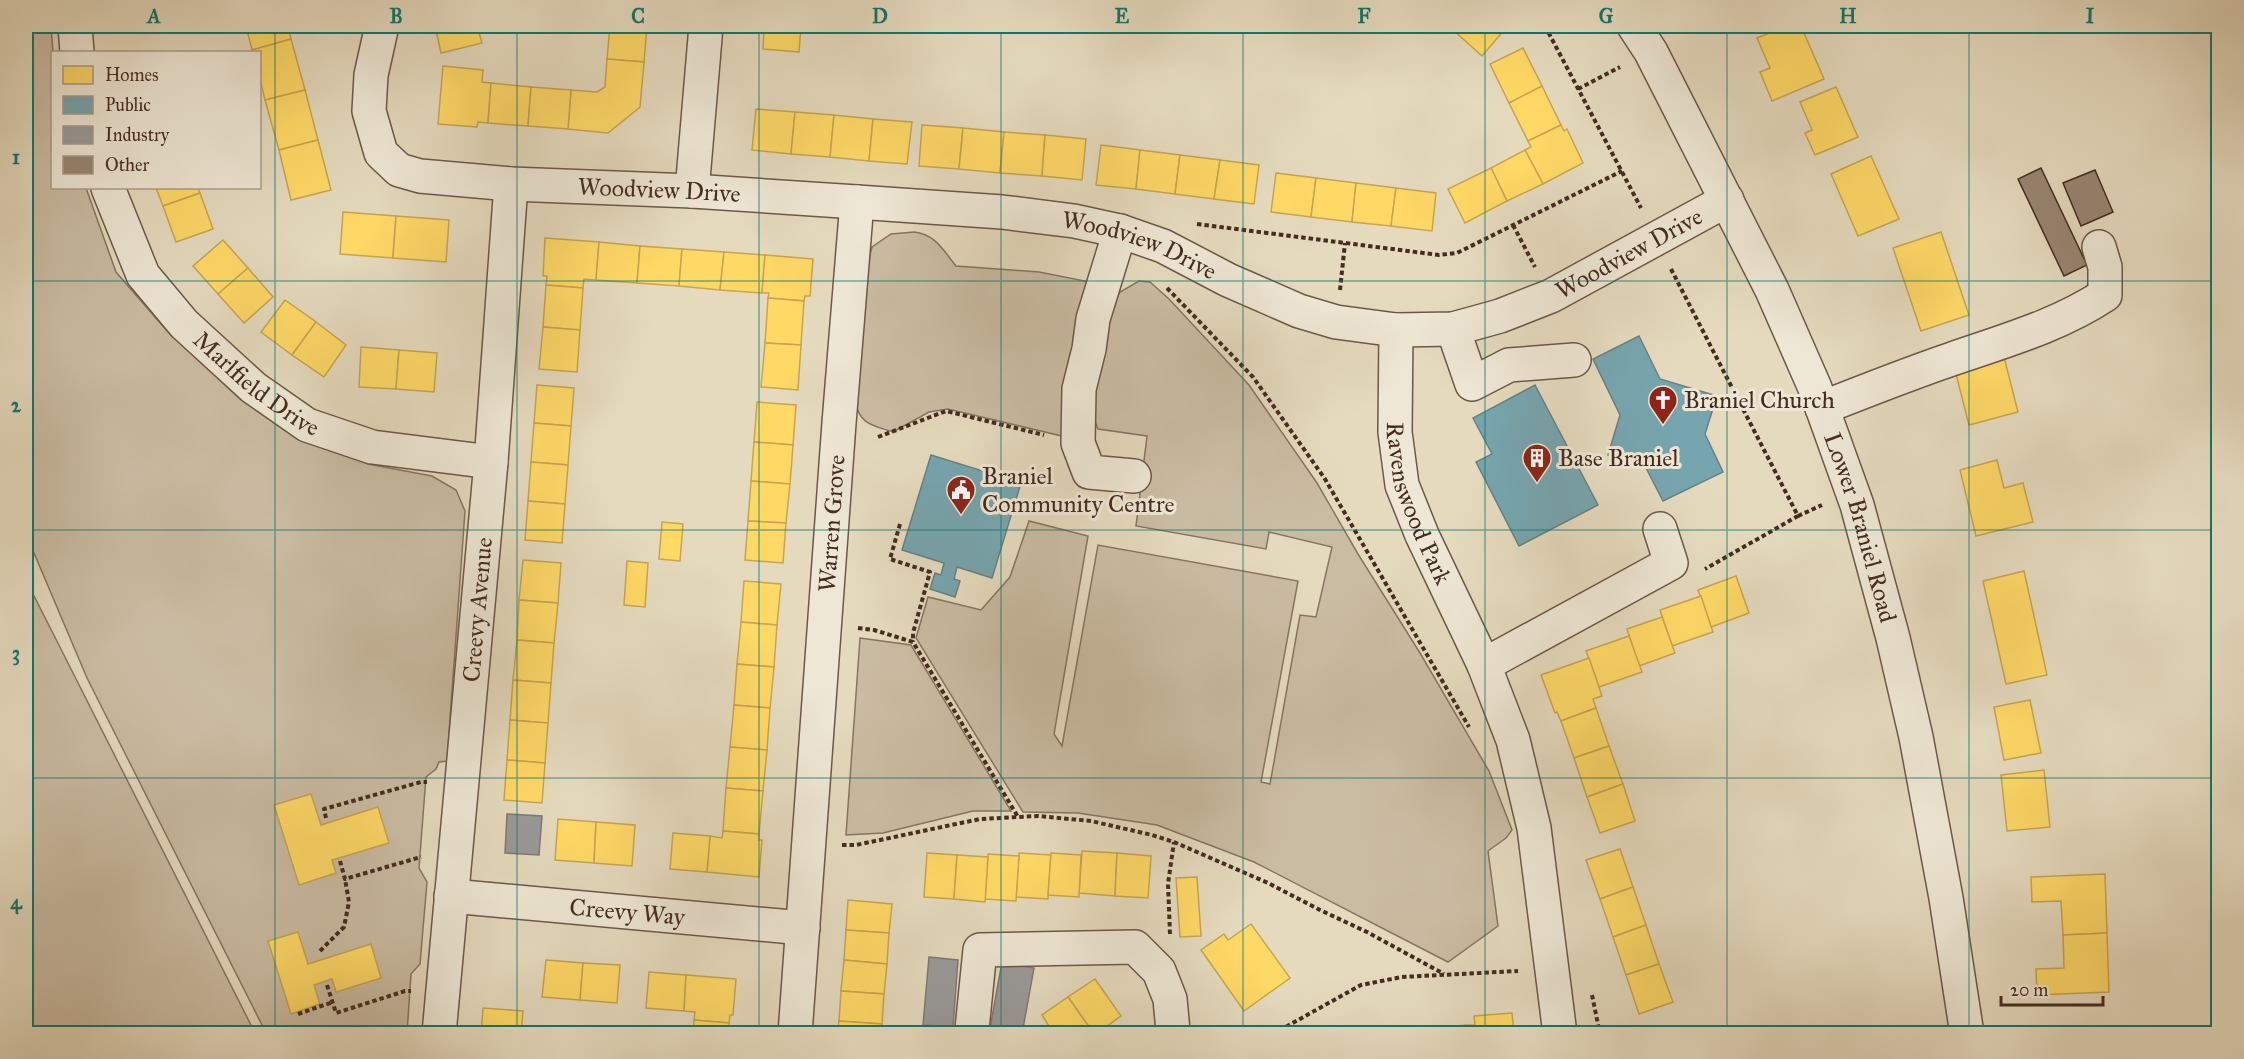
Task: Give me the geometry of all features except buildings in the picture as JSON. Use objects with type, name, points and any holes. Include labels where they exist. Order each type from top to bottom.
[{"type":"street","points":[[75,26],[77,51]]},
{"type":"street","points":[[692,191],[706,26]]},
{"type":"street","name":"Woodview Drive","points":[[381,30],[371,75],[369,111],[381,153],[399,170],[420,176],[511,184],[692,191],[1002,212],[1074,221],[1120,231],[1163,246],[1228,280],[1299,311],[1336,322],[1396,330],[1453,329],[1500,316],[1551,296],[1727,200]]},
{"type":"street","name":"Lower Braniel Road","points":[[1642,39],[1772,290],[1822,408],[1857,505],[1914,726],[1946,898],[1967,1034]]},
{"type":"street","name":"Creevy Avenue","points":[[439,1034],[490,462],[511,184]]},
{"type":"street","name":"Marlfield Drive","points":[[108,189],[143,275],[184,324],[254,388],[307,425],[372,447],[490,462]]},
{"type":"street","name":"Warren Grove","points":[[795,1034],[857,202]]},
{"type":"street","points":[[1120,231],[1093,319],[1089,349],[1079,389],[1078,443],[1089,472],[1134,476]]},
{"type":"street","points":[[1822,408],[2027,333],[2094,302],[2105,295],[2105,267],[2099,247]]},
{"type":"street","points":[[1453,329],[1472,384],[1509,365],[1574,360]]},
{"type":"street","name":"Ravenswood Park","points":[[1396,330],[1395,432],[1402,484],[1422,535],[1484,665],[1513,740],[1534,828],[1560,1034]]},
{"type":"street","points":[[1484,665],[1671,563],[1660,529]]},
{"type":"street","name":"Creevy Way","points":[[451,896],[803,928]]},
{"type":"street","points":[[972,1029],[980,950],[1135,947],[1159,971],[1170,999],[1172,1033]]},
{"type":"path","points":[[1545,26],[1622,171],[1798,516],[1701,571],[1671,563]]},
{"type":"path","points":[[1578,88],[1642,39]]},
{"type":"path","points":[[1513,740],[1470,728],[1325,479],[1253,377],[1159,280],[1163,246],[1191,223],[1439,255],[1457,253],[1622,171]]},
{"type":"path","points":[[1514,225],[1551,296]]},
{"type":"path","points":[[1336,322],[1345,243]]},
{"type":"path","points":[[878,436],[946,411],[1078,443]]},
{"type":"path","points":[[900,524],[890,559],[930,572],[913,633],[913,642],[1018,817]]},
{"type":"path","points":[[824,625],[874,630],[913,642]]},
{"type":"path","points":[[326,818],[324,809],[420,782],[462,783]]},
{"type":"path","points":[[808,846],[856,845],[980,819],[1038,816],[1091,821],[1174,842],[1208,859],[1268,883],[1367,932],[1444,974]]},
{"type":"path","points":[[1159,971],[1170,940],[1168,884],[1174,842]]},
{"type":"path","points":[[345,879],[416,857],[455,858]]},
{"type":"path","points":[[320,951],[344,927],[349,902],[340,861]]},
{"type":"path","points":[[1273,1034],[1361,985],[1444,974],[1551,970]]},
{"type":"path","points":[[327,985],[336,1013],[405,991],[443,992]]},
{"type":"path","points":[[298,1014],[333,1002]]},
{"type":"shaded area","points":[[26,26],[51,26],[53,51],[51,51],[51,189],[86,189],[116,272],[168,332],[241,400],[300,434],[368,464],[432,476],[456,490],[465,511],[447,761],[439,762],[436,769],[426,777],[419,868],[427,882],[420,964],[411,974],[407,1033],[266,1033],[87,678],[26,534]]},
{"type":"shaded area","points":[[914,232],[933,239],[956,266],[1039,272],[1090,282],[1066,437],[948,409],[929,412],[893,432],[868,423],[860,415],[855,401],[866,271],[872,247],[891,234]]},
{"type":"shaded area","points":[[1139,281],[1150,282],[1169,299],[1249,385],[1317,483],[1489,771],[1512,830],[1506,838],[1488,851],[1498,926],[1448,962],[1254,862],[1157,825],[1078,813],[1023,812],[916,638],[928,597],[981,610],[1010,577],[1029,521],[1088,536],[1054,734],[1062,746],[1098,545],[1298,581],[1261,782],[1270,784],[1300,615],[1316,617],[1332,547],[1269,532],[1266,549],[1136,526],[1147,436],[1098,429],[1086,399],[1110,307],[1120,292]]},
{"type":"shaded area","points":[[26,580],[255,1033],[26,1033]]},
{"type":"shaded area","points":[[860,638],[911,645],[1011,811],[973,811],[883,833],[846,835]]},
{"type":"place","name":"Braniel Church","points":[[1663,426]]},
{"type":"place","name":"Base Braniel","points":[[1537,484]]},
{"type":"place","name":"Braniel Community Centre","points":[[961,516]]}]
